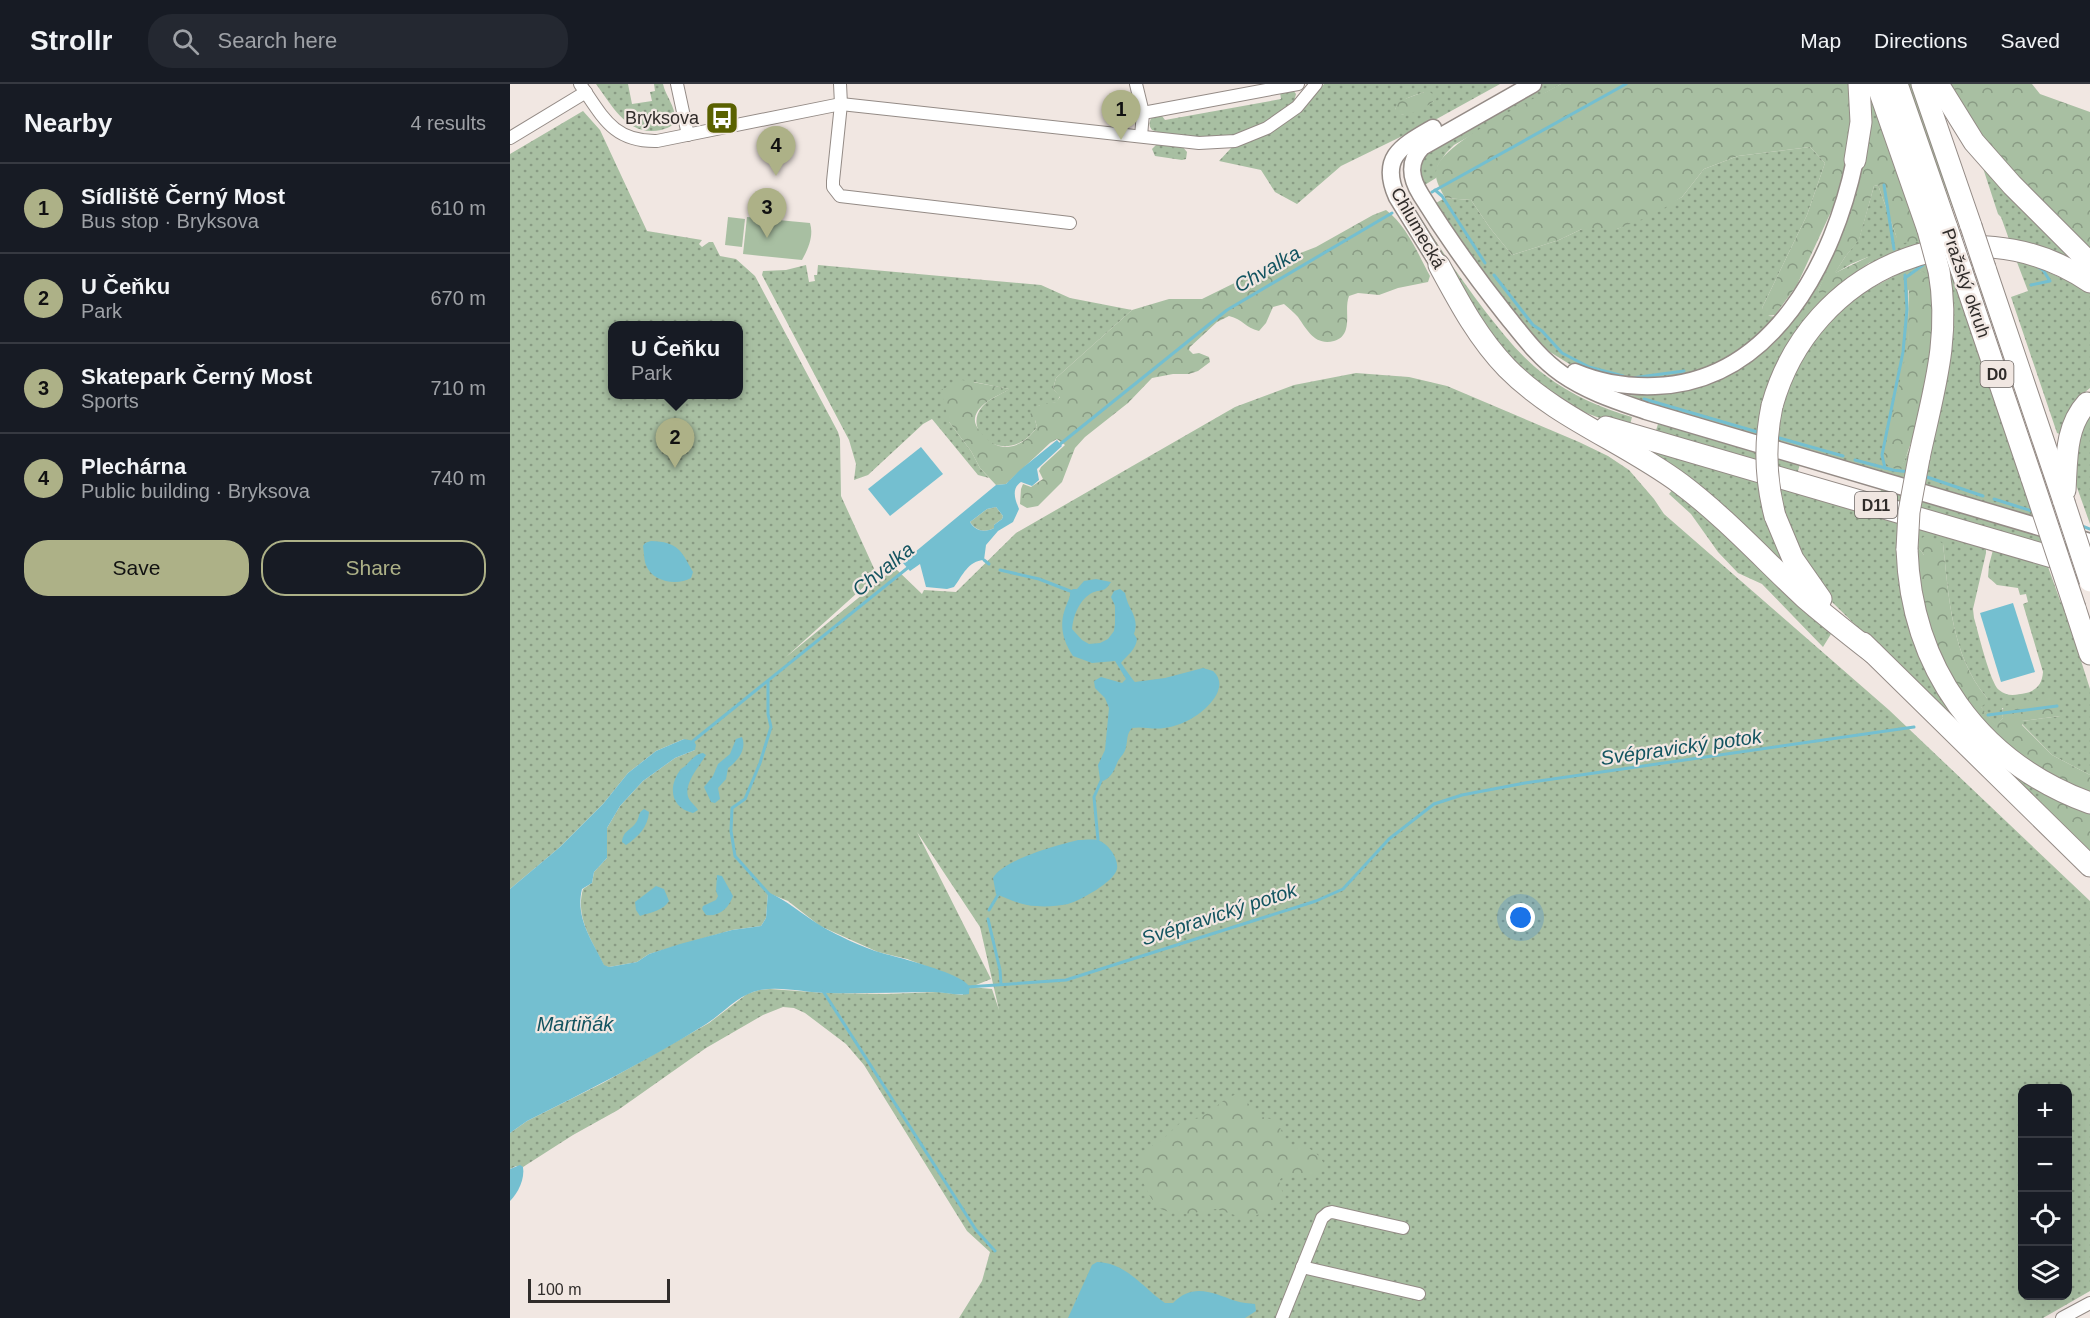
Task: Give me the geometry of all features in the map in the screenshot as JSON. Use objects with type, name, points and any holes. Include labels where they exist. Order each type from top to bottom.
[{"type":"highway","points":[[1855,160],[1861,122],[1859,84]]},
{"type":"highway","points":[[1877,84],[1937,229],[1943,301],[1943,339],[1909,512],[1906,549],[1910,590],[1919,627],[1933,662],[1959,706],[1983,735],[2017,765],[2054,788],[2090,803]]},
{"type":"highway","name":"Pražský okruh","points":[[1897,84],[1937,229],[1961,269],[2090,654]]},
{"type":"highway","name":"Pražský okruh","points":[[1922,84],[2063,493],[2090,581]]},
{"type":"highway","points":[[1938,84],[1974,142],[2012,185],[2090,263]]},
{"type":"highway","points":[[2090,282],[2042,258],[1995,248],[1950,248],[1922,254],[1876,272],[1854,286],[1816,320],[1788,363],[1772,406],[1766,462],[1768,486],[1775,516],[1787,547],[1807,581],[1841,621],[2090,866]]},
{"type":"highway","name":"Chlumecká","points":[[1439,266],[1476,331],[1492,351],[1525,385],[1548,402]]},
{"type":"highway","points":[[1548,402],[1634,453],[1682,485],[1807,600],[1873,653]]},
{"type":"highway","name":"D11","points":[[1548,402],[1616,430],[2090,568]]},
{"type":"highway","points":[[2063,493],[2070,433],[2076,416],[2089,402]]},
{"type":"main road","name":"Chlumecká","points":[[1439,266],[1394,190],[1390,173],[1392,159],[1401,148],[1416,138],[1513,84]]},
{"type":"main road","name":"Chlumecká","points":[[1515,326],[1455,249],[1413,183],[1412,169],[1416,155],[1428,144],[1533,84]]},
{"type":"main road","points":[[1515,326],[1554,360],[1581,374],[1608,383],[1648,386],[1678,384],[1703,377],[1726,366],[1754,350],[1770,335],[1804,292],[1836,228],[1855,160]]},
{"type":"main road","points":[[1515,326],[1541,357],[1578,384],[1603,396],[1748,442],[2090,542]]},
{"type":"street","points":[[677,84],[688,135]]},
{"type":"street","points":[[840,84],[841,104],[833,181],[833,187],[840,196],[1070,223]]},
{"type":"street","points":[[1136,84],[1143,113],[1142,136]]},
{"type":"street","points":[[1143,113],[1298,84]]},
{"type":"street","points":[[510,138],[583,88],[609,124],[618,133],[630,139],[657,141],[841,104],[1199,143],[1234,141],[1267,128],[1297,107],[1316,84]]},
{"type":"street","points":[[1282,1318],[1322,1218],[1328,1213],[1403,1228]]},
{"type":"street","points":[[1302,1267],[1419,1294]]},
{"type":"street","points":[[2062,1318],[2090,1303]]},
{"type":"green space","points":[[596,84],[628,84],[632,104],[652,101],[650,92],[655,91],[654,84],[663,84],[674,109],[673,124],[661,130],[649,131],[630,125],[615,111]]},
{"type":"green space","points":[[1324,84],[1500,84],[1433,121],[1341,166],[1297,204],[1275,192],[1261,170],[1219,161],[1233,146],[1265,135],[1295,115]],"holes":[[[1424,92],[1434,101],[1402,115],[1395,109],[1404,100]]]},
{"type":"green space","points":[[1543,84],[1561,84],[1454,145],[1438,165],[1436,178],[1423,186],[1421,166],[1423,159],[1431,150],[1498,108]]},
{"type":"green space","points":[[1561,84],[1851,84],[1852,113],[1846,161],[1836,201],[1797,285],[1775,315],[1766,316],[1762,308],[1807,215],[1825,163],[1810,147],[1738,156],[1704,169],[1682,197],[1653,215],[1617,229],[1582,229],[1559,240],[1512,255],[1471,200],[1445,198],[1438,183],[1437,167],[1456,145],[1492,121]]},
{"type":"green space","points":[[1906,84],[1914,84],[1961,221],[1958,222]]},
{"type":"green space","points":[[1949,84],[2032,84],[2040,94],[2090,112],[2090,249],[2021,182],[1989,147]]},
{"type":"green space","points":[[1293,90],[1296,94],[1294,102],[1260,126],[1245,133],[1204,138],[1175,136],[1152,130],[1150,126],[1154,115],[1162,116],[1165,120],[1281,99],[1280,92]]},
{"type":"green space","points":[[1869,91],[1924,246],[1853,278],[1818,304],[1787,346],[1762,404],[1786,381],[1841,304],[1927,259],[1931,273],[1935,353],[1904,480],[1622,395],[1661,393],[1699,386],[1735,371],[1751,361],[1783,333],[1813,292],[1838,244],[1847,219],[1860,173]],"holes":[[[1870,130],[1897,238],[1878,185],[1874,186],[1859,239],[1834,274],[1868,257],[1871,257],[1870,263],[1818,291],[1843,240],[1854,211],[1863,177]],[[1921,271],[1913,441],[1900,470],[1909,330],[1908,291]]]},
{"type":"green space","points":[[1430,92],[1437,98],[1418,110],[1397,115],[1395,109],[1399,101]]},
{"type":"green space","points":[[583,111],[600,130],[647,231],[702,240],[699,244],[702,247],[713,242],[720,256],[736,259],[755,276],[838,432],[841,496],[877,575],[786,657],[895,568],[922,594],[924,590],[956,592],[1016,533],[1235,407],[1294,385],[1356,373],[1409,377],[1447,386],[1579,442],[1608,456],[1629,470],[1664,514],[1889,710],[2090,901],[2090,1291],[2043,1318],[959,1318],[982,1281],[990,1252],[967,1231],[864,1065],[846,1044],[805,1013],[794,1008],[783,1007],[763,1015],[706,1048],[618,1110],[523,1167],[516,1166],[510,1169],[510,1133],[527,1121],[603,1083],[709,1023],[747,994],[770,989],[826,993],[938,992],[963,995],[957,978],[907,959],[878,952],[820,926],[788,901],[768,893],[766,918],[761,926],[732,930],[649,954],[637,962],[604,966],[583,919],[581,900],[583,889],[592,883],[594,872],[607,858],[607,828],[620,806],[643,781],[675,758],[695,750],[684,739],[656,751],[628,773],[603,804],[560,847],[510,889],[510,154]],"holes":[[[917,832],[980,927],[999,1010],[992,989],[971,987],[991,979]]]},
{"type":"green space","points":[[1879,123],[1912,213],[1918,241],[1904,243],[1897,238],[1878,185],[1874,186],[1859,240],[1835,273],[1868,257],[1871,257],[1872,261],[1822,295],[1818,291],[1851,213],[1863,174],[1870,130]]},
{"type":"green space","points":[[1158,143],[1182,146],[1187,152],[1186,159],[1155,156],[1152,149]]},
{"type":"green space","points":[[1810,147],[1825,163],[1807,215],[1762,308],[1769,316],[1778,317],[1729,357],[1696,372],[1637,382],[1571,365],[1550,352],[1524,328],[1434,204],[1445,198],[1471,200],[1512,255],[1559,240],[1582,229],[1617,229],[1682,197],[1704,169],[1738,156]]},
{"type":"green space","points":[[1983,168],[2085,270],[2010,242]]},
{"type":"green space","points":[[1386,210],[1400,224],[1411,241],[1430,276],[1428,282],[1398,288],[1379,295],[1358,293],[1349,296],[1346,329],[1342,337],[1334,341],[1322,341],[1312,336],[1298,317],[1284,304],[1273,307],[1266,323],[1259,331],[1229,316],[1217,322],[1189,350],[1193,354],[1199,353],[1209,357],[1210,362],[1198,371],[1189,374],[1152,378],[1128,403],[1085,437],[1075,448],[1062,482],[1038,506],[1027,508],[1020,504],[1023,484],[1031,487],[1043,479],[1039,471],[1041,467],[1065,445],[1057,439],[1050,443],[1006,484],[996,485],[980,468],[971,451],[949,422],[941,390],[962,380],[1010,389],[984,404],[977,413],[975,421],[983,435],[997,445],[1004,447],[1018,444],[1037,427],[1035,420],[1030,416],[1034,409],[1040,405],[1056,402],[1060,397],[1053,389],[1056,378],[1132,310],[1169,299],[1202,299],[1277,262],[1316,247]]},
{"type":"green space","points":[[1417,212],[1476,299],[1520,353],[1565,389],[1598,405],[1632,417],[1629,429],[1581,411],[1540,386],[1495,343],[1415,213]]},
{"type":"green space","points":[[728,217],[745,219],[742,247],[725,245]]},
{"type":"green space","points":[[747,217],[810,223],[811,238],[802,260],[743,254]]},
{"type":"green space","points":[[2015,257],[2090,291],[2090,388],[2071,408],[2062,435],[2057,433],[2011,297],[2028,291]]},
{"type":"green space","points":[[806,265],[809,282],[815,281],[814,275],[817,275],[818,265],[1041,285],[1070,298],[1132,310],[1056,378],[1053,389],[1060,396],[1057,402],[1038,406],[1035,420],[1037,427],[1025,439],[1013,445],[1001,446],[990,442],[982,436],[977,427],[977,417],[982,407],[1009,389],[974,382],[949,422],[989,478],[978,475],[932,419],[923,424],[868,475],[854,480],[856,464],[849,440],[762,275],[763,271],[786,270]]},
{"type":"green space","points":[[1921,271],[1928,274],[1933,296],[1933,346],[1924,400],[1901,470],[1888,465],[1884,453],[1908,345],[1909,279]]},
{"type":"green space","points":[[1952,272],[2017,463],[2033,518],[1921,485],[1946,274]]},
{"type":"green space","points":[[2090,407],[2090,524],[2074,479],[2071,458]]},
{"type":"green space","points":[[1658,424],[1800,464],[1796,478],[1654,437]]},
{"type":"green space","points":[[1655,451],[1899,521],[1929,671],[2090,813],[2051,797],[2044,797],[2044,807],[2090,851],[2090,856],[1831,601],[1761,503],[1765,519],[1784,564],[1654,454]]},
{"type":"green space","points":[[1882,487],[2090,549],[2090,563],[1877,501]]},
{"type":"green space","points":[[1673,489],[1714,520],[1831,634],[1823,647],[1762,584],[1738,573],[1718,552],[1691,514],[1669,494]]},
{"type":"green space","points":[[996,507],[1003,516],[994,528],[981,530],[970,522],[987,509]]},
{"type":"green space","points":[[1915,526],[1986,547],[1973,609],[1974,618],[1992,678],[1999,690],[2005,694],[2026,693],[2033,690],[2040,683],[2043,672],[2023,604],[2028,602],[2026,594],[2020,595],[2018,588],[1997,585],[1988,577],[1993,550],[2047,564],[2063,604],[2090,689],[2090,775],[2052,755],[2021,723],[2060,716],[2002,708],[2003,718],[1996,726],[1980,706],[1987,698],[1975,681],[1959,644],[1950,605],[1943,544],[1919,540],[1918,547],[1924,555],[1988,730],[1914,549]]},
{"type":"green space","points":[[1925,536],[1943,544],[1950,605],[1959,644],[1975,681],[1987,698],[1986,703],[1981,707],[1996,725],[2003,718],[2002,710],[2005,706],[2054,695],[2060,716],[2022,721],[2022,725],[2052,755],[2090,775],[2090,793],[2032,764],[1989,730],[1953,682],[1925,617],[1917,562],[1924,555],[1918,547],[1919,540]]},
{"type":"green space","points":[[2047,796],[2090,813],[2090,851],[2041,803],[2042,798]]},
{"type":"green space","points":[[1237,1094],[1259,1115],[1277,1122],[1290,1150],[1294,1153],[1299,1146],[1316,1153],[1323,1162],[1320,1172],[1315,1177],[1309,1178],[1284,1176],[1279,1181],[1283,1194],[1281,1201],[1276,1207],[1252,1218],[1244,1218],[1216,1209],[1187,1214],[1158,1208],[1143,1182],[1138,1158],[1141,1152],[1161,1141],[1179,1124],[1202,1117],[1227,1098]]},
{"type":"water","points":[[1057,440],[1062,446],[1037,469],[1039,480],[1032,486],[1021,482],[1018,485],[1015,494],[1019,509],[1013,522],[998,531],[986,545],[984,560],[970,566],[954,587],[947,589],[926,587],[920,564],[910,571],[903,563],[996,485],[1006,484]],"holes":[[[996,507],[1003,516],[994,528],[987,530],[977,529],[970,522],[987,509]]]},
{"type":"water","points":[[921,447],[943,474],[890,516],[868,489]]},
{"type":"water","points":[[651,541],[667,543],[678,549],[693,572],[691,578],[679,582],[666,581],[659,579],[649,571],[644,558],[643,546]]},
{"type":"water","points":[[1096,579],[1111,582],[1104,589],[1086,597],[1077,609],[1072,629],[1082,640],[1089,644],[1100,643],[1108,639],[1114,631],[1115,606],[1111,597],[1114,591],[1120,589],[1125,593],[1135,618],[1134,634],[1137,639],[1133,649],[1121,663],[1135,682],[1165,678],[1203,668],[1213,671],[1218,678],[1219,685],[1218,692],[1208,706],[1187,721],[1164,728],[1132,728],[1124,753],[1111,775],[1103,781],[1100,780],[1098,765],[1105,750],[1109,708],[1105,698],[1095,688],[1094,681],[1101,677],[1122,683],[1126,679],[1115,661],[1092,663],[1073,656],[1064,639],[1062,627],[1070,591],[1077,589],[1084,581]]},
{"type":"water","points":[[2013,603],[2035,672],[2001,682],[1980,613]]},
{"type":"water","points":[[742,737],[741,754],[728,768],[726,779],[718,788],[720,799],[715,803],[711,802],[704,787],[713,776],[718,764],[730,754],[736,739]]},
{"type":"water","name":"Martiňák","points":[[684,739],[694,741],[695,750],[675,758],[643,781],[620,806],[607,828],[607,858],[594,872],[592,883],[582,889],[580,900],[583,919],[604,965],[609,967],[637,962],[649,954],[680,944],[732,930],[761,926],[766,918],[768,892],[824,928],[849,940],[963,980],[968,985],[969,994],[828,993],[777,989],[752,992],[682,1039],[527,1121],[510,1133],[510,889],[560,847],[603,804],[628,773],[656,751]]},
{"type":"water","points":[[703,753],[706,755],[689,782],[687,794],[698,810],[693,813],[680,807],[676,802],[674,783],[681,769],[695,756]]},
{"type":"water","points":[[644,809],[649,812],[644,827],[626,845],[622,842],[624,835],[635,824]]},
{"type":"water","points":[[1078,840],[1101,841],[1116,860],[1115,874],[1096,890],[1068,904],[1048,906],[1026,905],[996,894],[993,878],[1007,865],[1031,854]]},
{"type":"water","points":[[717,875],[722,876],[733,896],[723,911],[715,915],[706,915],[702,909],[703,906],[716,900],[718,896]]},
{"type":"water","points":[[656,886],[664,889],[669,901],[660,909],[640,916],[635,902]]},
{"type":"water","points":[[520,1165],[523,1167],[522,1181],[510,1201],[510,1169]]},
{"type":"water","points":[[1097,1262],[1108,1263],[1126,1271],[1165,1303],[1173,1303],[1188,1293],[1203,1291],[1238,1302],[1255,1304],[1256,1311],[1245,1318],[1068,1318],[1092,1265]]},
{"type":"waterway","name":"Chvalka","points":[[1432,192],[1626,84]]},
{"type":"waterway","points":[[1884,185],[1894,249]]},
{"type":"waterway","points":[[1435,190],[1442,196],[1485,263]]},
{"type":"waterway","name":"Chvalka","points":[[1059,445],[1227,310],[1392,213]]},
{"type":"waterway","points":[[1905,278],[1923,265]]},
{"type":"waterway","points":[[2031,285],[2050,281],[2043,270],[2038,267]]},
{"type":"waterway","points":[[1494,275],[1533,325],[1542,331],[1562,353],[1589,367],[1623,376]]},
{"type":"waterway","points":[[1885,468],[1882,455],[1903,352],[1907,309],[1905,275]]},
{"type":"waterway","points":[[1632,378],[1684,371]]},
{"type":"waterway","points":[[1644,399],[1761,433]]},
{"type":"waterway","points":[[1776,437],[1843,456]]},
{"type":"waterway","points":[[1855,460],[1909,472]]},
{"type":"waterway","points":[[1924,476],[1983,496]]},
{"type":"waterway","points":[[1994,499],[2035,512]]},
{"type":"waterway","points":[[2082,526],[2090,529]]},
{"type":"waterway","points":[[984,560],[989,564]]},
{"type":"waterway","name":"Chvalka","points":[[693,741],[910,566]]},
{"type":"waterway","points":[[1000,570],[1039,579],[1070,591]]},
{"type":"waterway","points":[[768,681],[768,714],[771,727],[760,763],[745,799],[732,808],[731,831],[735,856],[769,894]]},
{"type":"waterway","name":"Svépravický potok","points":[[1988,715],[2057,706]]},
{"type":"waterway","name":"Svépravický potok","points":[[967,987],[1066,980],[1316,901],[1343,889],[1389,839],[1434,804],[1462,795],[1525,783],[1914,727]]},
{"type":"waterway","points":[[1098,840],[1094,797],[1101,781]]},
{"type":"waterway","points":[[989,910],[998,895]]},
{"type":"waterway","points":[[988,919],[1001,984]]},
{"type":"waterway","points":[[823,991],[976,1230],[995,1251]]},
{"type":"place","name":"Bryksova","points":[[722,118]]},
{"type":"place","name":"Sídliště Černý Most","points":[[1121,140]]},
{"type":"place","name":"Plechárna","points":[[776,176]]},
{"type":"place","name":"Skatepark Černý Most","points":[[767,238]]},
{"type":"place","name":"U Čeňku","points":[[675,468]]}]
